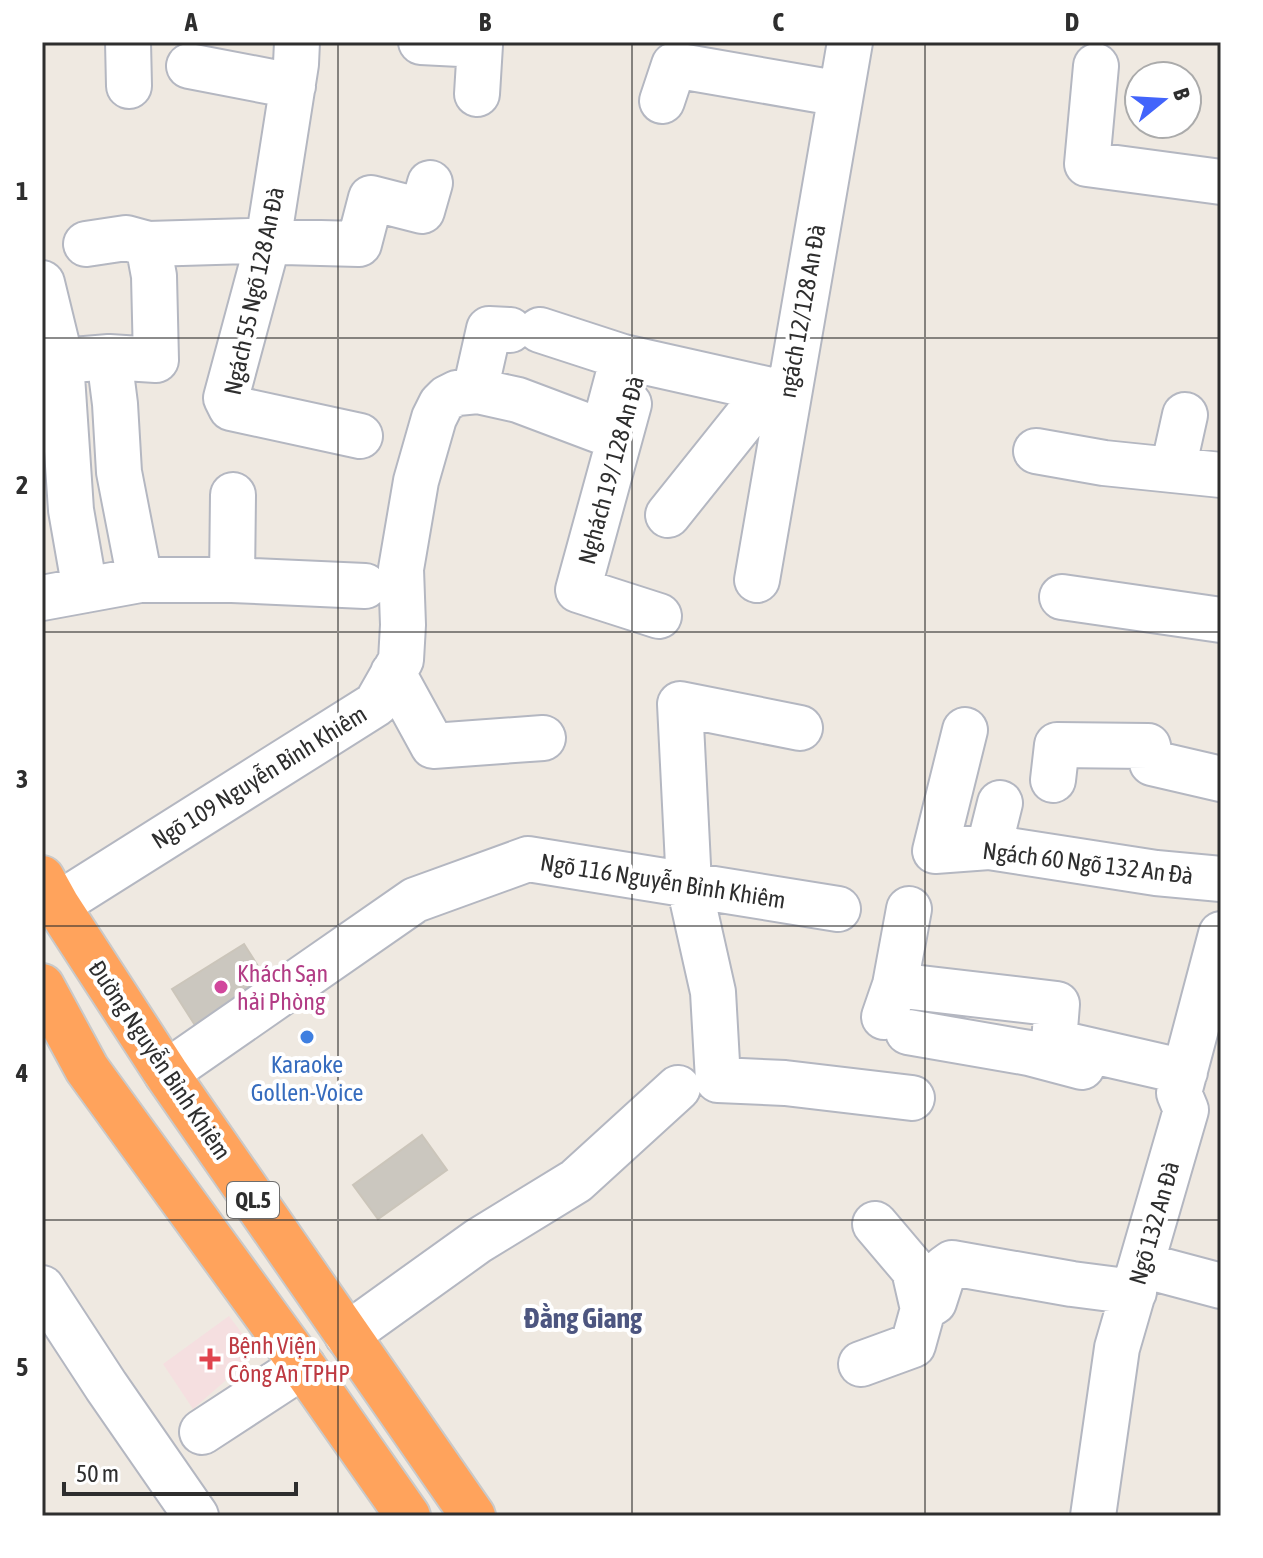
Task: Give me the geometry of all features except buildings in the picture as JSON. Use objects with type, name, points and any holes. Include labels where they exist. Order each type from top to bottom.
[{"type":"highway","name":"Đường Nguyễn Bỉnh Khiêm","points":[[49,892],[166,1073],[473,1516]]},
{"type":"highway","name":"QL.5","points":[[42,986],[87,1069],[408,1516]]},
{"type":"street","points":[[128,42],[129,86]]},
{"type":"street","name":"Ngách 55 Ngõ 128 An Đà","points":[[297,42],[268,242],[226,398],[231,408],[360,436]]},
{"type":"street","points":[[421,42],[480,45],[477,94]]},
{"type":"street","name":"ngách 12/128 An Đà","points":[[757,580],[778,392],[850,42]]},
{"type":"street","points":[[662,101],[674,65],[841,94]]},
{"type":"street","points":[[189,66],[293,86]]},
{"type":"street","points":[[1096,66],[1087,164],[1221,182]]},
{"type":"street","points":[[86,244],[126,238],[148,244],[359,244],[371,198],[422,211],[430,183]]},
{"type":"street","points":[[61,361],[109,357],[156,360],[154,276],[148,244]]},
{"type":"street","points":[[42,283],[61,361],[71,510],[85,590]]},
{"type":"street","points":[[632,358],[603,432],[518,400],[475,391],[489,329],[525,330],[778,392],[668,515]]},
{"type":"street","points":[[109,357],[119,472],[140,580]]},
{"type":"street","name":"Nghách 19/ 128 An Đà","points":[[632,358],[578,590],[659,616]]},
{"type":"street","name":"Ngõ 109 Nguyễn Bỉnh Khiêm","points":[[49,892],[376,704],[401,660],[401,569],[416,481],[434,418],[447,398],[457,393],[475,391]]},
{"type":"street","points":[[1173,469],[1185,415]]},
{"type":"street","points":[[1036,451],[1104,463],[1221,475]]},
{"type":"street","points":[[232,580],[233,495]]},
{"type":"street","points":[[42,598],[140,580],[232,580],[365,586]]},
{"type":"street","points":[[1062,597],[1221,620]]},
{"type":"street","points":[[393,673],[433,746],[543,738]]},
{"type":"street","points":[[800,728],[680,704],[689,885],[713,992],[718,1080],[785,1083],[912,1098]]},
{"type":"street","name":"Ngách 60 Ngõ 132 An Đà","points":[[965,730],[935,851],[989,847],[1156,873],[1221,879]]},
{"type":"street","points":[[1053,780],[1057,745],[1148,746],[1152,763],[1221,779]]},
{"type":"street","points":[[989,847],[1000,803]]},
{"type":"street","name":"Ngõ 116 Nguyễn Bỉnh Khiêm","points":[[166,1073],[415,900],[528,859],[838,909]]},
{"type":"street","points":[[909,909],[896,1011],[1057,1004],[1054,1042],[1192,1082]]},
{"type":"street","name":"Ngõ 132 An Đà","points":[[1093,1516],[1117,1348],[1186,1110],[1214,986],[1221,934]]},
{"type":"street","points":[[347,1335],[478,1241],[576,1181],[678,1088]]},
{"type":"street","points":[[861,1364],[913,1345],[923,1309],[914,1270],[875,1224]]},
{"type":"street","points":[[923,1309],[934,1302],[945,1268],[952,1263],[1072,1284],[1138,1278],[1221,1286]]},
{"type":"street","points":[[42,1288],[196,1516]]},
{"type":"street","points":[[202,1432],[303,1366]]},
{"type":"shaded area","name":"Bệnh Viện Công An TPHP","points":[[229,1316],[257,1353],[193,1409],[163,1364]]},
{"type":"place","name":"Khách Sạn hải Phòng","points":[[221,987]]},
{"type":"place","name":"Karaoke Gollen-Voice","points":[[307,1037]]},
{"type":"place","name":"Bệnh Viện Công An TPHP","points":[[210,1359]]},
{"type":"district","name":"Đằng Giang","points":[[583,1318]]}]
